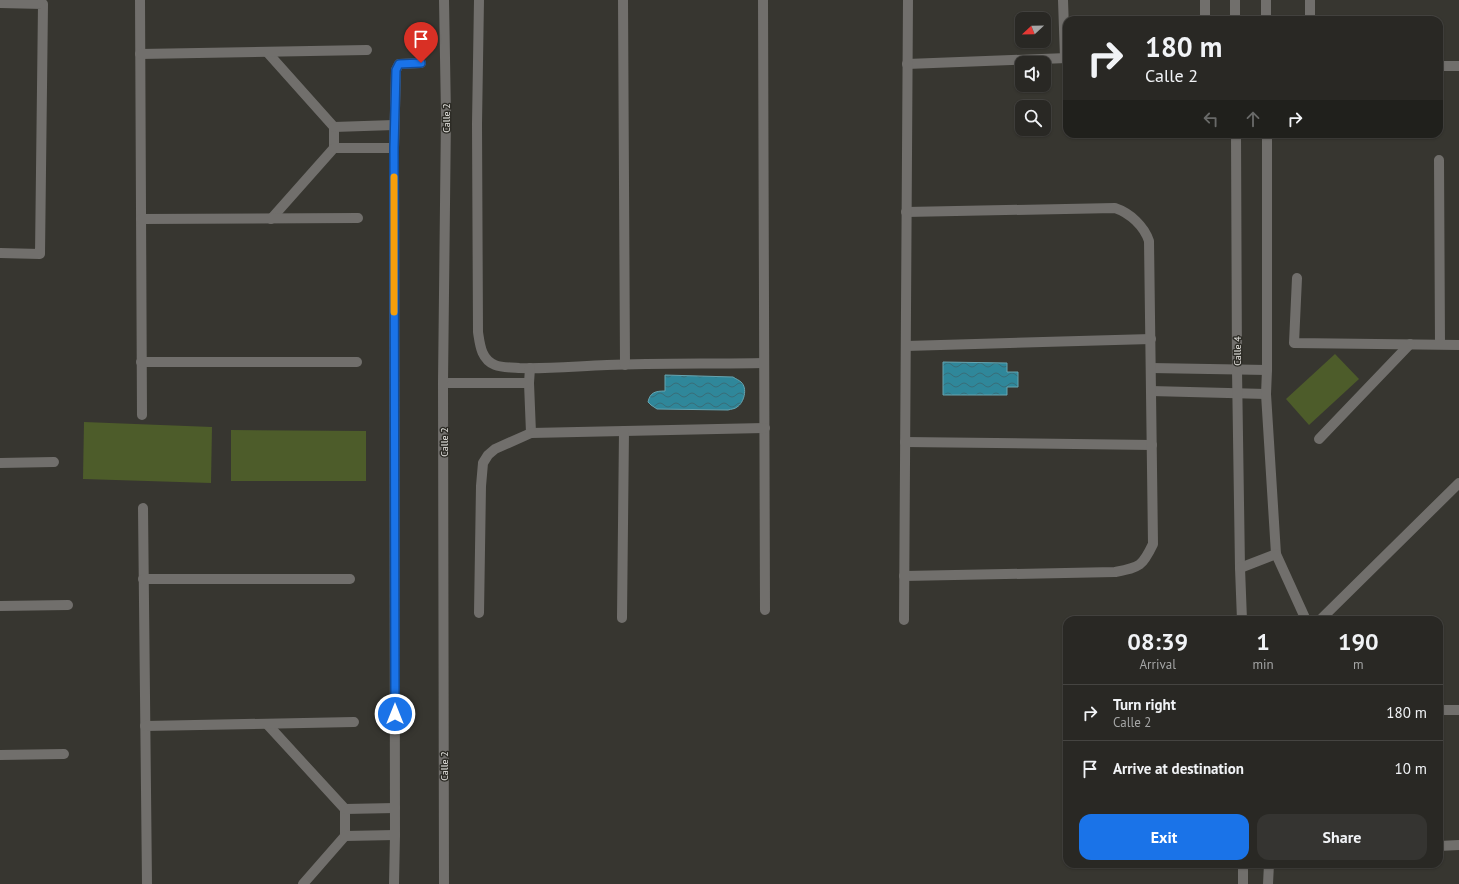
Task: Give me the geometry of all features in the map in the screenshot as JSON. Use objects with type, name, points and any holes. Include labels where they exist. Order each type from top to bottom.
[{"type":"street","points":[[140,0],[142,415]]},
{"type":"street","name":"Calle 2","points":[[444,0],[446,115],[444,383],[444,884]]},
{"type":"street","points":[[480,0],[477,132],[478,316],[480,343],[483,355],[491,363],[504,367],[530,368],[764,363]]},
{"type":"street","points":[[623,0],[625,365]]},
{"type":"street","points":[[764,0],[765,610]]},
{"type":"street","points":[[904,620],[908,0]]},
{"type":"street","points":[[1063,0],[1064,16]]},
{"type":"street","points":[[1205,0],[1205,16]]},
{"type":"street","points":[[1235,0],[1235,16]]},
{"type":"street","points":[[1266,0],[1266,16]]},
{"type":"street","points":[[1310,0],[1310,16]]},
{"type":"street","points":[[0,3],[43,4],[40,254],[0,253]]},
{"type":"street","points":[[140,54],[367,50]]},
{"type":"street","points":[[268,52],[334,127],[334,148],[271,219]]},
{"type":"street","points":[[907,64],[1063,58]]},
{"type":"street","points":[[394,884],[394,125],[396,66],[399,64],[421,63]]},
{"type":"street","points":[[1443,66],[1459,66]]},
{"type":"street","points":[[334,127],[394,125]]},
{"type":"street","name":"Calle 4","points":[[1236,138],[1237,370],[1242,616]]},
{"type":"street","points":[[1267,138],[1266,394],[1276,554],[1304,616]]},
{"type":"street","points":[[334,148],[394,148]]},
{"type":"street","points":[[1439,160],[1440,344]]},
{"type":"street","points":[[904,576],[1115,572],[1136,568],[1142,563],[1153,544],[1149,241],[1146,232],[1128,214],[1115,208],[906,212]]},
{"type":"street","points":[[141,219],[358,218]]},
{"type":"street","points":[[1297,278],[1294,343],[1459,345]]},
{"type":"street","points":[[906,346],[1150,339]]},
{"type":"street","points":[[1319,439],[1410,344]]},
{"type":"street","points":[[141,362],[357,362]]},
{"type":"street","points":[[530,368],[529,383],[531,433]]},
{"type":"street","points":[[1151,368],[1267,370]]},
{"type":"street","points":[[444,383],[529,383]]},
{"type":"street","points":[[1151,391],[1266,394]]},
{"type":"street","points":[[479,613],[481,486],[483,463],[488,455],[495,449],[531,433],[765,428]]},
{"type":"street","points":[[622,618],[624,431]]},
{"type":"street","points":[[905,442],[1152,445]]},
{"type":"street","points":[[0,463],[54,462]]},
{"type":"street","points":[[1324,616],[1459,483]]},
{"type":"street","points":[[142,508],[147,884]]},
{"type":"street","points":[[1240,568],[1276,554]]},
{"type":"street","points":[[143,580],[350,579]]},
{"type":"street","points":[[0,606],[68,605]]},
{"type":"street","points":[[1443,710],[1459,710]]},
{"type":"street","points":[[145,726],[354,722]]},
{"type":"street","points":[[267,724],[345,808],[345,836],[303,884]]},
{"type":"street","points":[[0,755],[64,754]]},
{"type":"street","points":[[345,808],[395,808]]},
{"type":"street","points":[[345,836],[395,835]]},
{"type":"street","points":[[1443,846],[1459,846]]},
{"type":"street","points":[[1242,884],[1243,868]]},
{"type":"street","points":[[1268,884],[1269,868]]},
{"type":"green space","points":[[1335,354],[1359,379],[1309,425],[1286,399]]},
{"type":"green space","points":[[84,422],[212,427],[211,483],[83,479]]},
{"type":"green space","points":[[231,430],[366,431],[366,481],[231,481]]},
{"type":"water","points":[[943,362],[1007,363],[1007,372],[1018,372],[1018,387],[1007,387],[1007,395],[943,395]]},
{"type":"water","points":[[665,375],[733,377],[740,381],[743,385],[745,391],[743,399],[742,402],[735,408],[728,410],[657,409],[648,402],[652,394],[659,391],[665,391]]},
{"type":"slow traffic","points":[[394,177],[394,312]]},
{"type":"route","points":[[395,714],[394,148],[396,66],[399,64],[421,63]]}]
